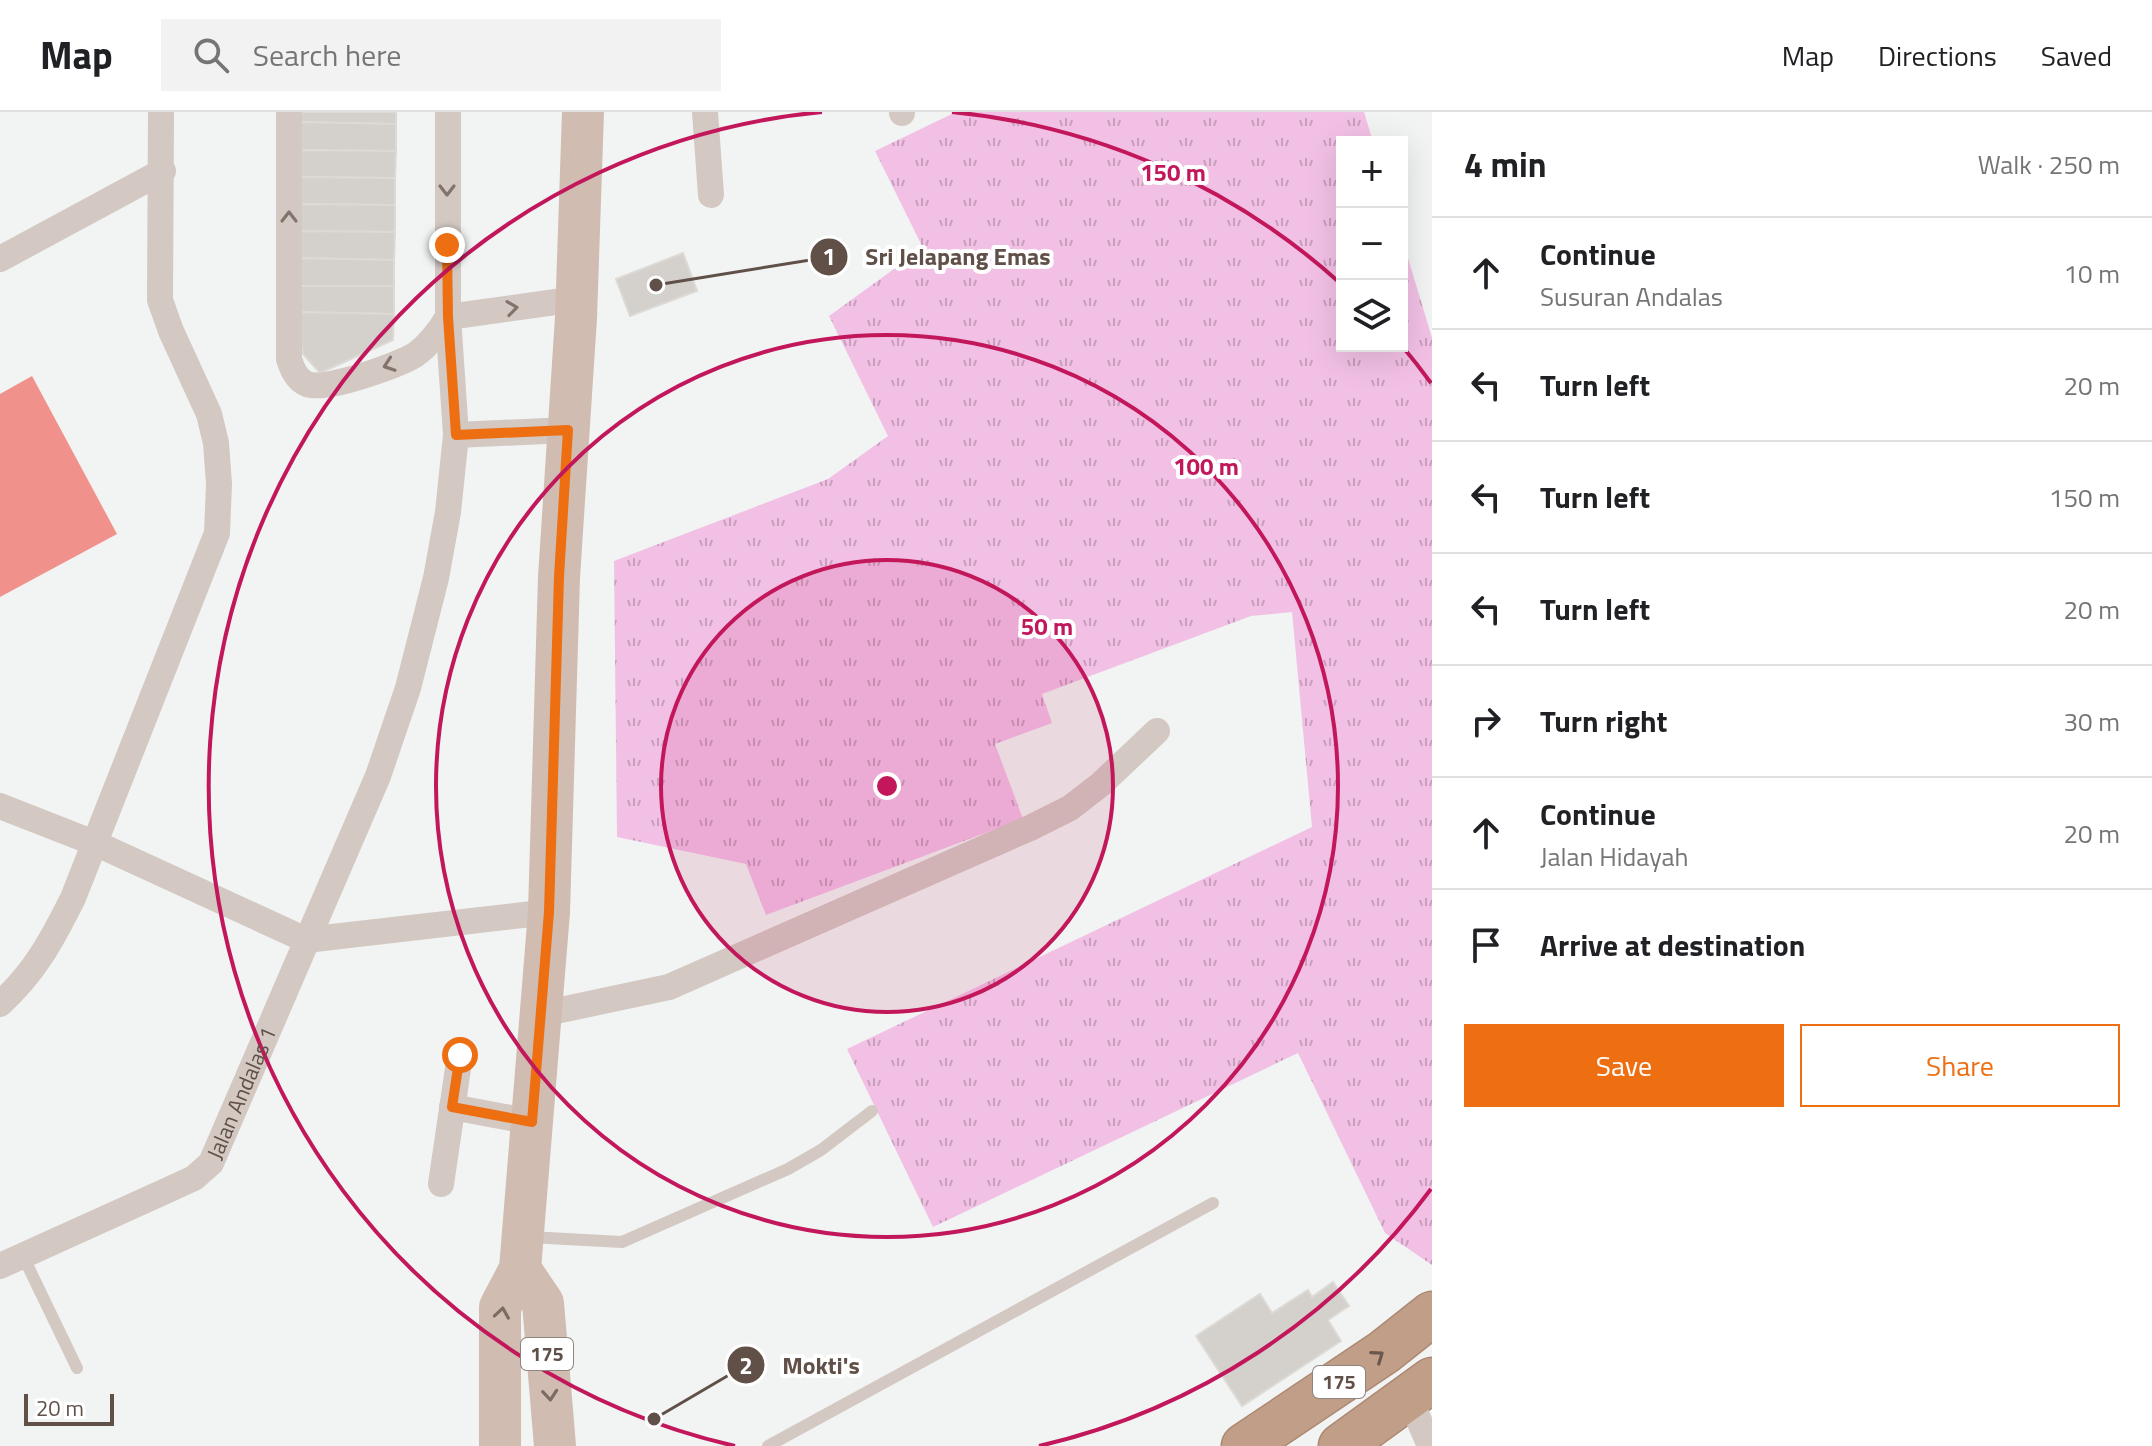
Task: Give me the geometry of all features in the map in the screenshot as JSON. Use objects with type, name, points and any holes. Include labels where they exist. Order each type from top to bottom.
[{"type":"highway","name":"175","points":[[1244,1446],[1384,1352],[1432,1314]]},
{"type":"highway","name":"175","points":[[1341,1446],[1420,1388]]},
{"type":"main road","name":"175","points":[[500,1446],[500,1307],[521,1253],[549,912],[558,606],[577,299],[583,112]]},
{"type":"main road","name":"175","points":[[521,1253],[543,1303],[555,1446]]},
{"type":"street","points":[[0,1004],[25,981],[51,941],[73,898],[97,844],[217,533],[219,484],[216,443],[209,414],[160,300],[161,112]]},
{"type":"street","points":[[289,112],[289,359],[293,372],[307,384],[327,386],[413,356],[428,344],[448,317],[577,299]]},
{"type":"street","name":"Jalan Andalas 1","points":[[12,1261],[194,1178],[211,1163],[378,776],[408,688],[443,544],[456,435],[448,317],[448,112]]},
{"type":"street","points":[[705,112],[711,195]]},
{"type":"street","points":[[0,259],[163,171]]},
{"type":"street","points":[[456,435],[568,430]]},
{"type":"street","points":[[542,1014],[669,987],[1030,828],[1070,808],[1101,784],[1157,731]]},
{"type":"street","points":[[0,806],[97,844],[306,940],[549,912]]},
{"type":"street","points":[[441,1184],[460,1055]]},
{"type":"street","points":[[452,1107],[532,1122]]},
{"type":"street","points":[[1420,1388],[1430,1446]]},
{"type":"lane","points":[[521,1253],[622,1242],[788,1169],[821,1150],[872,1111]]},
{"type":"lane","points":[[768,1446],[1213,1203]]},
{"type":"lane","points":[[12,1261],[77,1368]]},
{"type":"green space","points":[[956,112],[1364,112],[1371,136],[1336,136],[1336,352],[1408,352],[1408,258],[1432,338],[1432,1265],[1385,1233],[1298,1053],[933,1227],[847,1049],[1312,827],[1292,612],[1251,616],[1042,694],[1052,723],[995,744],[1023,819],[766,915],[746,864],[617,837],[614,561],[828,479],[888,436],[829,316],[923,248],[875,151]]},
{"type":"shaded area","points":[[32,376],[117,534],[0,597],[0,394]]},
{"type":"building","points":[[299,112],[396,112],[396,124],[299,122]]},
{"type":"building","points":[[299,122],[396,124],[396,151],[298,150]]},
{"type":"building","points":[[298,150],[396,151],[395,178],[298,177]]},
{"type":"building","points":[[298,177],[395,178],[395,205],[297,204]]},
{"type":"building","points":[[297,204],[395,205],[395,232],[297,231]]},
{"type":"building","points":[[297,231],[395,232],[394,260],[296,258]]},
{"type":"building","points":[[683,253],[697,291],[630,316],[616,279]]},
{"type":"building","points":[[296,258],[394,260],[394,286],[296,286]]},
{"type":"building","points":[[296,286],[394,286],[394,314],[296,312]]},
{"type":"building","points":[[296,312],[394,314],[393,340],[320,373],[303,354]]},
{"type":"building","points":[[1333,1282],[1349,1306],[1328,1320],[1341,1341],[1242,1406],[1196,1336],[1260,1294],[1272,1313],[1308,1290],[1312,1297]]},
{"type":"place","name":"Sri Jelapang Emas","points":[[656,285]]},
{"type":"place","name":"Mokti's","points":[[654,1419]]},
{"type":"route","points":[[447,245],[448,317],[456,435],[568,430],[553,723],[549,912],[532,1122],[452,1107],[460,1055]]}]
